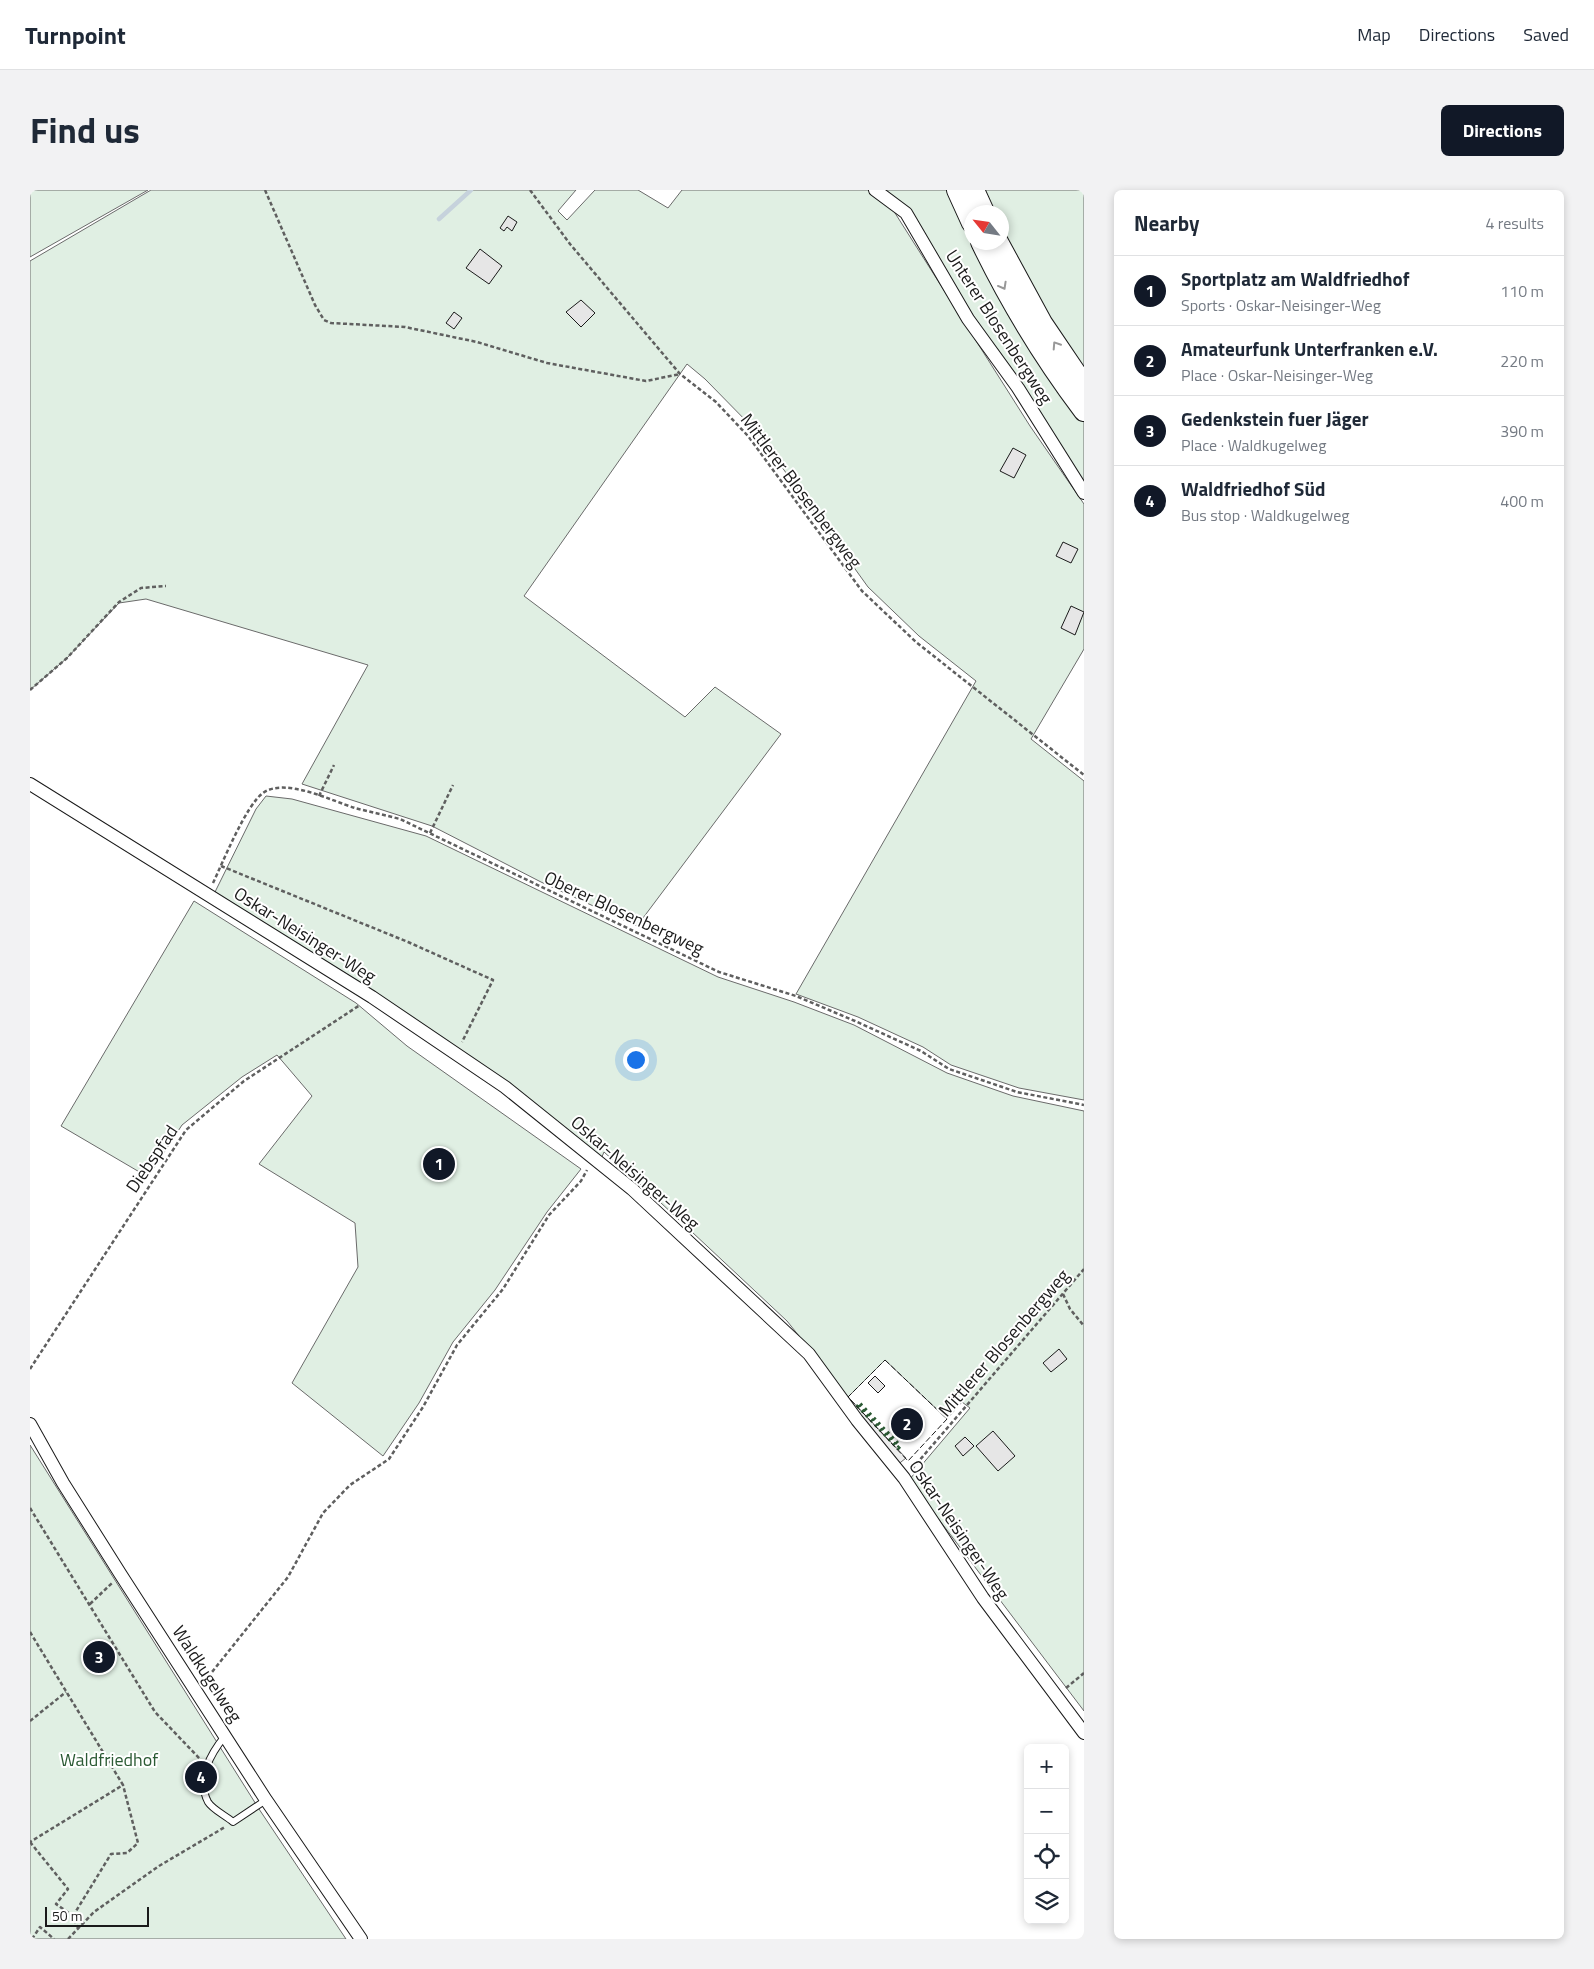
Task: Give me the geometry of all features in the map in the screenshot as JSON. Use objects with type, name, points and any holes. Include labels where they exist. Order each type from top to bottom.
[{"type":"main road","points":[[957,190],[964,205]]},
{"type":"main road","points":[[974,190],[981,205]]},
{"type":"main road","points":[[985,250],[1011,301],[1046,359],[1084,411]]},
{"type":"main road","points":[[1002,250],[1042,323],[1084,385]]},
{"type":"street","name":"Unterer Blosenbergweg","points":[[875,190],[906,213],[968,319],[1018,388],[1084,493]]},
{"type":"street","name":"Oskar-Neisinger-Weg","points":[[30,784],[372,997],[505,1087],[632,1189],[809,1354],[857,1420],[904,1478],[983,1598],[1084,1733]]},
{"type":"street","name":"Waldkugelweg","points":[[30,1424],[63,1483],[121,1575],[266,1800],[361,1939]]},
{"type":"lane","points":[[226,1736],[211,1753],[207,1766],[205,1785],[208,1802],[233,1822],[266,1800]]},
{"type":"path","points":[[266,190],[315,305],[324,320],[331,323],[405,327],[477,342],[547,363],[646,381],[680,374]]},
{"type":"path","name":"Mittlerer Blosenbergweg","points":[[530,190],[570,244],[680,374],[716,402],[748,436],[862,592],[916,642],[1084,775]]},
{"type":"path","points":[[30,690],[67,658],[119,602],[141,588],[166,586]]},
{"type":"path","points":[[319,796],[334,765]]},
{"type":"path","points":[[430,832],[453,784]]},
{"type":"path","name":"Oberer Blosenbergweg","points":[[207,895],[252,805],[264,792],[280,787],[307,791],[400,819],[430,832],[540,888],[719,972],[796,996],[856,1021],[921,1051],[949,1069],[1016,1092],[1084,1105]]},
{"type":"path","points":[[221,866],[408,942],[493,980],[456,1054]]},
{"type":"path","name":"Diebspfad","points":[[30,1369],[186,1130],[244,1081],[372,997]]},
{"type":"path","points":[[197,1691],[288,1577],[323,1513],[350,1485],[389,1459],[423,1407],[457,1345],[503,1289],[549,1215],[581,1181],[594,1159]]},
{"type":"path","name":"Mittlerer Blosenbergweg","points":[[904,1478],[1084,1269]]},
{"type":"path","points":[[1063,1294],[1070,1309],[1084,1326]]},
{"type":"path","points":[[30,1508],[155,1712],[207,1766]]},
{"type":"path","points":[[90,1604],[121,1575]]},
{"type":"path","points":[[30,1634],[124,1785],[138,1843],[127,1853],[110,1854],[74,1916]]},
{"type":"path","points":[[1056,1698],[1084,1673]]},
{"type":"path","points":[[30,1722],[66,1692]]},
{"type":"path","points":[[78,1928],[74,1916],[56,1904],[68,1889],[30,1842],[124,1785]]},
{"type":"path","points":[[68,1939],[94,1912],[159,1866],[233,1822]]},
{"type":"path","points":[[32,1939],[40,1927],[54,1939]]},
{"type":"green space","points":[[30,190],[148,190],[30,257]]},
{"type":"green space","points":[[151,190],[576,190],[558,211],[567,220],[595,190],[638,190],[668,208],[682,190],[1084,190],[1084,491],[904,206],[895,213],[1030,426],[1084,504],[1084,649],[1031,739],[1084,781],[1084,1100],[1019,1088],[951,1065],[923,1047],[858,1017],[796,994],[976,681],[919,636],[868,587],[756,431],[705,379],[687,364],[524,596],[685,717],[715,687],[781,734],[637,926],[541,882],[432,826],[302,784],[368,665],[146,599],[119,603],[67,658],[30,690],[30,261]]},
{"type":"green space","points":[[266,796],[292,799],[426,836],[718,977],[794,1002],[854,1025],[947,1073],[1013,1096],[1084,1111],[1084,1711],[909,1480],[970,1408],[962,1402],[947,1419],[885,1360],[848,1397],[787,1321],[604,1152],[601,1159],[215,892],[256,809]]},
{"type":"green space","points":[[194,901],[356,1003],[407,1046],[581,1169],[547,1212],[495,1290],[453,1342],[419,1403],[383,1456],[292,1383],[358,1267],[355,1223],[259,1164],[312,1096],[277,1055],[242,1077],[182,1125],[148,1177],[61,1126]]},
{"type":"green space","name":"Waldfriedhof","points":[[30,1445],[259,1809],[346,1939],[30,1939]]},
{"type":"shaded area","points":[[848,1397],[906,1458],[896,1466],[844,1401]]},
{"type":"building","points":[[508,216],[517,222],[512,231],[507,227],[504,231],[500,228]]},
{"type":"building","points":[[480,249],[502,266],[489,284],[466,268]]},
{"type":"building","points":[[581,300],[595,313],[581,327],[566,312]]},
{"type":"building","points":[[454,312],[462,318],[454,329],[446,323]]},
{"type":"building","points":[[1013,448],[1026,455],[1014,478],[1000,471]]},
{"type":"building","points":[[1063,542],[1078,549],[1071,563],[1056,556]]},
{"type":"building","points":[[1071,606],[1084,612],[1075,635],[1061,628]]},
{"type":"building","points":[[1059,1349],[1067,1359],[1051,1372],[1043,1363]]},
{"type":"building","points":[[875,1376],[885,1386],[878,1393],[868,1383]]},
{"type":"building","points":[[911,1409],[922,1420],[918,1435],[903,1439],[892,1428],[896,1413]]},
{"type":"building","points":[[993,1431],[1015,1456],[998,1471],[976,1446]]},
{"type":"building","points":[[965,1437],[974,1446],[963,1456],[955,1446]]},
{"type":"waterway","points":[[439,219],[471,190]]},
{"type":"hedge","points":[[860,1404],[900,1446],[898,1448],[858,1406],[860,1404]]},
{"type":"fence","points":[[885,1360],[947,1419],[908,1461],[848,1397],[885,1360]]},
{"type":"place","name":"Sportplatz am Waldfriedhof","points":[[439,1164]]},
{"type":"place","name":"Amateurfunk Unterfranken e.V.","points":[[907,1424]]},
{"type":"place","name":"Gedenkstein fuer Jäger","points":[[99,1657]]},
{"type":"place","name":"Waldfriedhof Süd","points":[[201,1777]]}]
